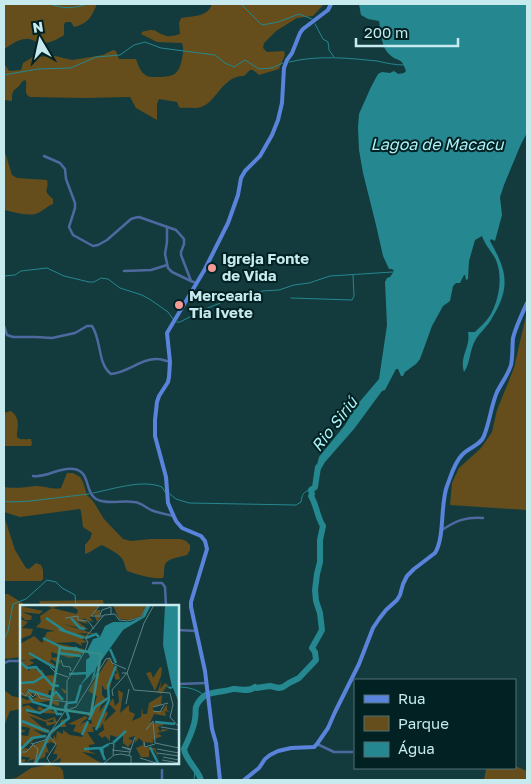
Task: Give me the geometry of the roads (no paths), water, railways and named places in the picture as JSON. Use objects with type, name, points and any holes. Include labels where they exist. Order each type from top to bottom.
[{"type":"street","points":[[220,780],[205,671],[190,602],[207,554],[207,545],[201,536],[182,528],[173,516],[168,503],[166,477],[155,436],[155,420],[159,396],[168,382],[170,362],[168,333],[212,256],[228,223],[238,195],[241,178],[245,171],[260,156],[272,135],[282,103],[284,68],[300,33],[328,10],[331,4]]},
{"type":"street","points":[[44,156],[60,163],[65,169],[68,187],[75,203],[69,228],[73,235],[93,246],[98,245],[107,240],[126,223],[139,217],[176,230],[184,239],[180,252],[191,281]]},
{"type":"street","points":[[167,227],[165,254],[167,265],[172,272],[196,284]]},
{"type":"street","points":[[124,271],[151,270],[167,265]]},
{"type":"street","points":[[244,780],[250,778],[265,759],[278,751],[314,747],[317,744],[328,728],[374,628],[386,610],[397,600],[407,576],[436,553],[439,547],[446,489],[456,462],[462,454],[483,439],[497,392],[512,362],[513,340],[516,328],[527,302]]},
{"type":"street","points":[[4,326],[7,335],[13,337],[36,336],[52,338],[75,333],[87,326],[92,326],[96,331],[99,341],[104,367],[111,374],[124,372],[148,360],[158,359],[170,362]]},
{"type":"street","points":[[33,476],[39,477],[69,468],[77,469],[86,477],[92,495],[96,499],[106,502],[135,502],[157,512],[173,516]]},
{"type":"street","points":[[441,530],[454,522],[466,518],[483,518]]},
{"type":"street","points":[[153,583],[162,583],[165,587],[166,605]]},
{"type":"street","points":[[179,631],[196,631]]},
{"type":"street","points":[[4,663],[20,661]]},
{"type":"street","points":[[179,684],[207,683]]},
{"type":"street","points":[[317,744],[334,752],[352,752]]},
{"type":"street","points":[[162,770],[162,780]]},
{"type":"water","name":"Lagoa de Macacu","points":[[359,4],[527,4],[527,133],[504,185],[500,197],[502,215],[495,241],[491,239],[490,241],[503,270],[504,288],[502,297],[490,321],[474,343],[464,372],[463,361],[468,342],[468,332],[475,332],[489,317],[496,302],[500,281],[496,260],[482,236],[475,240],[469,261],[468,279],[466,280],[464,275],[460,283],[456,283],[453,286],[450,301],[443,306],[432,326],[420,359],[403,376],[396,369],[385,390],[382,391],[354,429],[325,462],[317,476],[316,469],[319,457],[345,425],[356,406],[379,379],[387,325],[385,282],[394,271],[389,269],[383,256],[363,173],[358,128],[359,114],[378,74],[394,71],[398,74],[406,71],[401,61],[387,52],[382,40],[379,21],[368,19],[361,15]]},
{"type":"waterway","points":[[50,4],[68,8],[87,4]]},
{"type":"waterway","points":[[241,4],[262,25],[278,22],[299,14],[312,19]]},
{"type":"waterway","points":[[315,24],[323,39],[328,42],[329,50],[334,57]]},
{"type":"waterway","points":[[4,75],[38,69],[71,68],[96,57],[120,55],[134,45],[145,42],[161,48],[215,55],[234,67],[245,60],[259,69],[272,68],[283,63]]},
{"type":"waterway","points":[[289,62],[311,58],[333,58],[404,65]]},
{"type":"waterway","points":[[4,276],[15,275],[21,271],[47,268],[64,276],[89,282],[94,282],[101,278],[108,279],[120,288],[151,300],[168,312],[173,319]]},
{"type":"waterway","points":[[177,322],[233,298],[253,296],[262,291],[279,290],[330,276],[393,272]]},
{"type":"waterway","points":[[291,298],[352,300],[354,296],[353,275]]},
{"type":"waterway","name":"Rio Siriú","points":[[201,780],[184,749],[191,734],[197,704],[201,699],[209,694],[233,689],[247,690],[255,687],[283,687],[299,678],[316,660],[315,652],[312,648],[322,630],[315,590],[323,526],[311,496],[311,490],[315,487],[318,467]]},
{"type":"waterway","points":[[93,493],[137,484],[162,487],[165,492]]},
{"type":"waterway","points":[[170,494],[176,499],[189,503],[296,505],[301,502],[302,495],[311,490]]},
{"type":"waterway","points":[[4,501],[30,501],[89,494]]},
{"type":"waterway","points":[[4,639],[8,631],[13,604],[26,599],[47,580],[56,582],[62,588],[75,595],[76,605]]},
{"type":"waterway","points":[[179,687],[192,689],[205,696]]},
{"type":"waterway","name":"Rio Siriú","points":[[194,780],[195,769]]},
{"type":"waterway","points":[[33,780],[43,780]]},
{"type":"place","name":"Igreja Fonte de Vida","points":[[212,268]]},
{"type":"place","name":"Mercearia Tia Ivete","points":[[179,305]]}]
